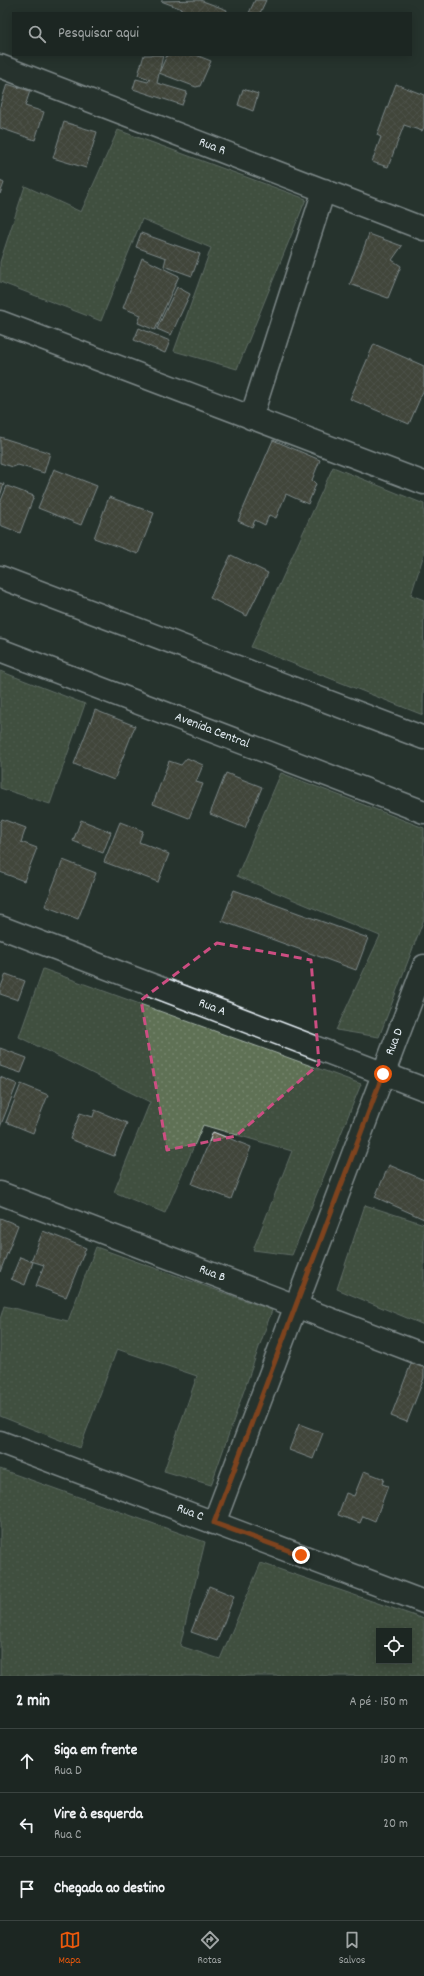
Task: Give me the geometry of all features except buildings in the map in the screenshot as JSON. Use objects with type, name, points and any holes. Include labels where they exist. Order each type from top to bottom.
[{"type":"street","name":"Rua R","points":[[0,66],[424,229]]},
{"type":"street","points":[[251,418],[324,190]]},
{"type":"street","points":[[0,322],[424,484]]},
{"type":"street","points":[[0,577],[424,738]]},
{"type":"street","name":"Avenida Central","points":[[0,650],[424,812]]},
{"type":"street","name":"Rua A","points":[[0,927],[424,1089]]},
{"type":"street","name":"Rua D","points":[[214,1523],[424,966]]},
{"type":"street","name":"Rua B","points":[[0,1193],[424,1356]]},
{"type":"street","name":"Rua C","points":[[0,1442],[424,1602]]},
{"type":"highlighted area","points":[[217,943],[311,960],[319,1064],[236,1136],[167,1150],[141,1000]]},
{"type":"green space","points":[[118,130],[306,199],[237,369],[174,351],[211,248],[142,219],[101,321],[0,282],[0,262],[25,186],[81,212]]},
{"type":"green space","points":[[333,467],[424,504],[424,554],[411,595],[424,600],[423,715],[251,647]]},
{"type":"green space","points":[[0,671],[85,704],[50,804],[0,788]]},
{"type":"green space","points":[[281,773],[424,828],[424,919],[379,1037],[336,1030],[380,936],[237,876]]},
{"type":"green space","points":[[43,969],[361,1084],[292,1255],[253,1250],[292,1151],[203,1125],[165,1213],[114,1192],[150,1102],[19,1037]]},
{"type":"green space","points":[[365,1205],[424,1224],[424,1325],[337,1289]]},
{"type":"green space","points":[[96,1247],[272,1310],[211,1485],[164,1471],[197,1376],[117,1349],[80,1448],[0,1416],[0,1319],[4,1306],[68,1321]]},
{"type":"green space","points":[[0,1469],[205,1542],[180,1646],[220,1659],[261,1563],[424,1619],[424,1676],[0,1676]]},
{"type":"route","points":[[301,1555],[214,1523],[383,1074]]}]
